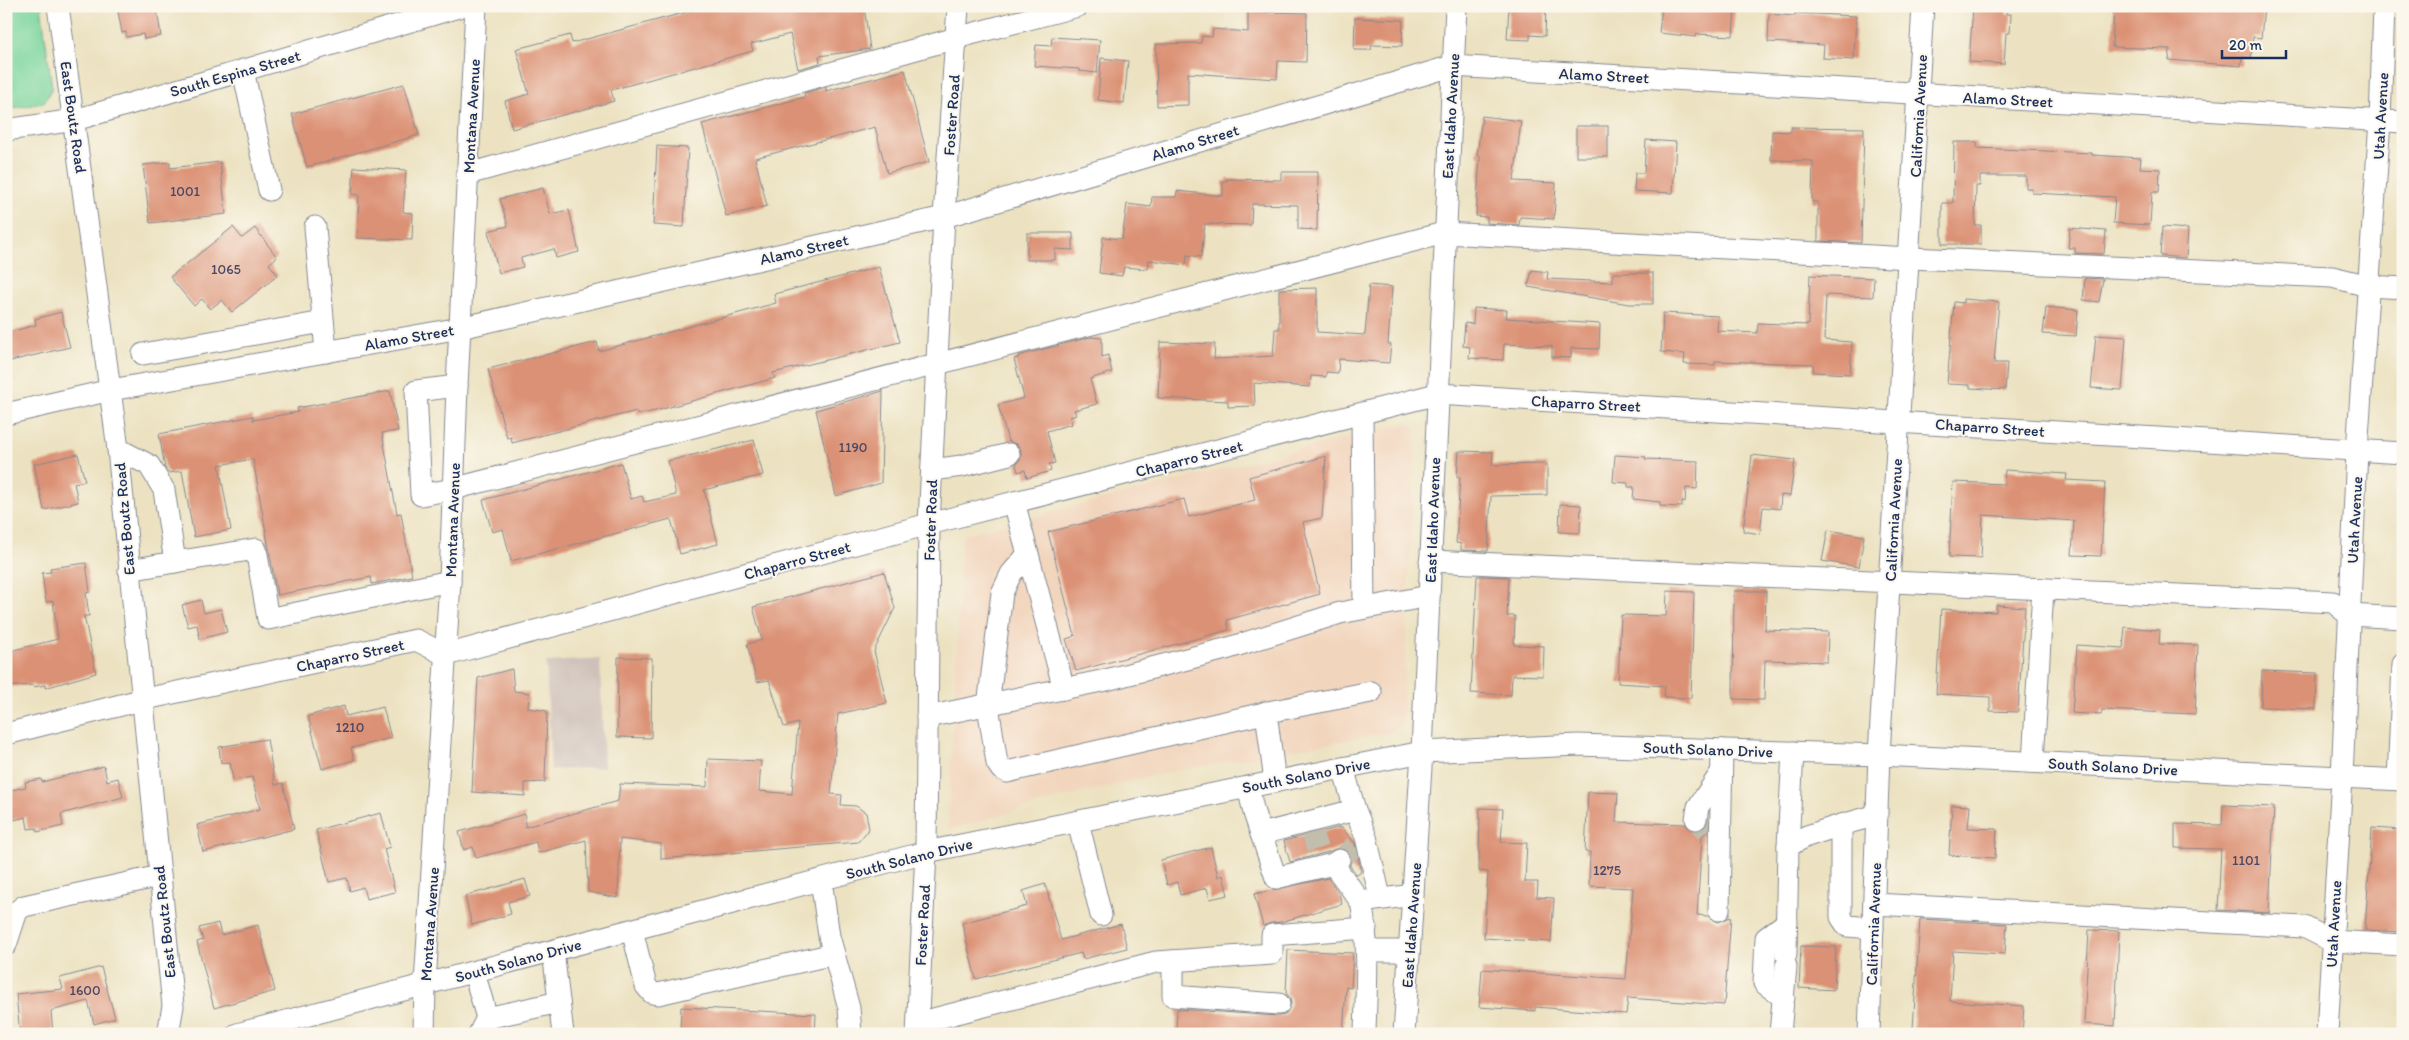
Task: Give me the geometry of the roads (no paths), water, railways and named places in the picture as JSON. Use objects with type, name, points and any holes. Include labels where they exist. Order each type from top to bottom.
[{"type":"street","name":"East Boutz Road","points":[[58,6],[75,120],[118,449],[173,1006],[168,1034]]},
{"type":"street","name":"South Espina Street","points":[[6,130],[75,120],[462,6]]},
{"type":"street","name":"Montana Avenue","points":[[424,1034],[425,984],[450,581],[457,386],[476,6]]},
{"type":"street","name":"Foster Road","points":[[917,1028],[926,852],[929,524],[944,217],[958,6]]},
{"type":"street","points":[[468,174],[956,38],[1078,6]]},
{"type":"street","name":"East Idaho Avenue","points":[[1404,1034],[1422,752],[1444,233],[1456,6]]},
{"type":"street","name":"California Avenue","points":[[1869,1034],[1879,755],[1910,258],[1923,6]]},
{"type":"street","name":"Utah Avenue","points":[[2327,1034],[2342,777],[2357,451],[2380,121],[2384,6]]},
{"type":"street","name":"Alamo Street","points":[[6,414],[111,390],[460,328],[944,217],[1452,66],[2403,122]]},
{"type":"street","points":[[243,70],[269,190]]},
{"type":"street","points":[[315,227],[326,352]]},
{"type":"street","points":[[457,386],[416,391],[421,495],[453,490],[1444,233],[1910,258],[2332,277],[2369,286],[2403,288]]},
{"type":"street","points":[[143,354],[323,322]]},
{"type":"street","points":[[177,348],[181,378]]},
{"type":"street","name":"Chaparro Street","points":[[6,734],[142,700],[416,640],[446,655],[929,524],[1437,394],[2403,453]]},
{"type":"street","points":[[1362,414],[1364,608]]},
{"type":"street","points":[[118,449],[149,465],[164,490],[175,562]]},
{"type":"street","points":[[932,470],[962,466],[1008,454]]},
{"type":"street","points":[[1014,502],[1064,689]]},
{"type":"street","points":[[129,570],[256,549],[268,619],[450,581]]},
{"type":"street","points":[[1028,554],[1011,574],[1002,593],[988,706],[997,763],[1001,769],[1007,772],[1266,712],[1370,692]]},
{"type":"street","points":[[1430,561],[2333,602],[2350,616],[2403,618]]},
{"type":"street","points":[[2033,762],[2043,589]]},
{"type":"street","points":[[927,717],[1064,689],[1229,648],[1340,613],[1429,596]]},
{"type":"street","points":[[2400,780],[2403,664]]},
{"type":"street","points":[[1266,712],[1275,782]]},
{"type":"street","name":"South Solano Drive","points":[[237,1034],[926,852],[1422,752],[1578,746],[1793,752],[2400,780]]},
{"type":"street","points":[[1708,833],[1720,774],[1722,750]]},
{"type":"street","points":[[1780,1034],[1784,998],[1776,980],[1786,960],[1788,846],[1793,752]]},
{"type":"street","points":[[1343,768],[1355,810],[1371,900],[1366,928],[1368,951],[1365,1034]]},
{"type":"street","points":[[1719,910],[1708,833],[1698,807],[1720,774]]},
{"type":"street","points":[[1248,787],[1276,878],[1321,861],[1371,900],[1413,895]]},
{"type":"street","points":[[1261,834],[1303,828],[1355,810]]},
{"type":"street","points":[[1788,846],[1807,836],[1877,815]]},
{"type":"street","points":[[1078,822],[1101,915]]},
{"type":"street","points":[[1842,825],[1841,917],[1847,926],[1873,928]]},
{"type":"street","points":[[6,945],[17,911],[24,906],[160,876]]},
{"type":"street","points":[[821,880],[829,936],[849,1008],[851,1034]]},
{"type":"street","points":[[1874,904],[2304,928],[2332,942],[2403,945]]},
{"type":"street","points":[[1784,998],[1764,983],[1766,938],[1787,922]]},
{"type":"street","points":[[917,1028],[1156,962],[1272,954],[1272,934],[1366,928]]},
{"type":"street","points":[[632,930],[646,986],[652,993],[658,994],[834,954]]},
{"type":"street","points":[[553,951],[563,1034]]},
{"type":"street","points":[[1368,951],[1409,951]]},
{"type":"street","points":[[1173,961],[1172,996],[1279,1004]]},
{"type":"street","points":[[474,972],[483,1026],[559,1002]]},
{"type":"tunnel","points":[[1696,819],[1706,832]]},
{"type":"tunnel","points":[[1311,829],[1318,851]]},
{"type":"tunnel","points":[[1339,860],[1356,845]]}]
